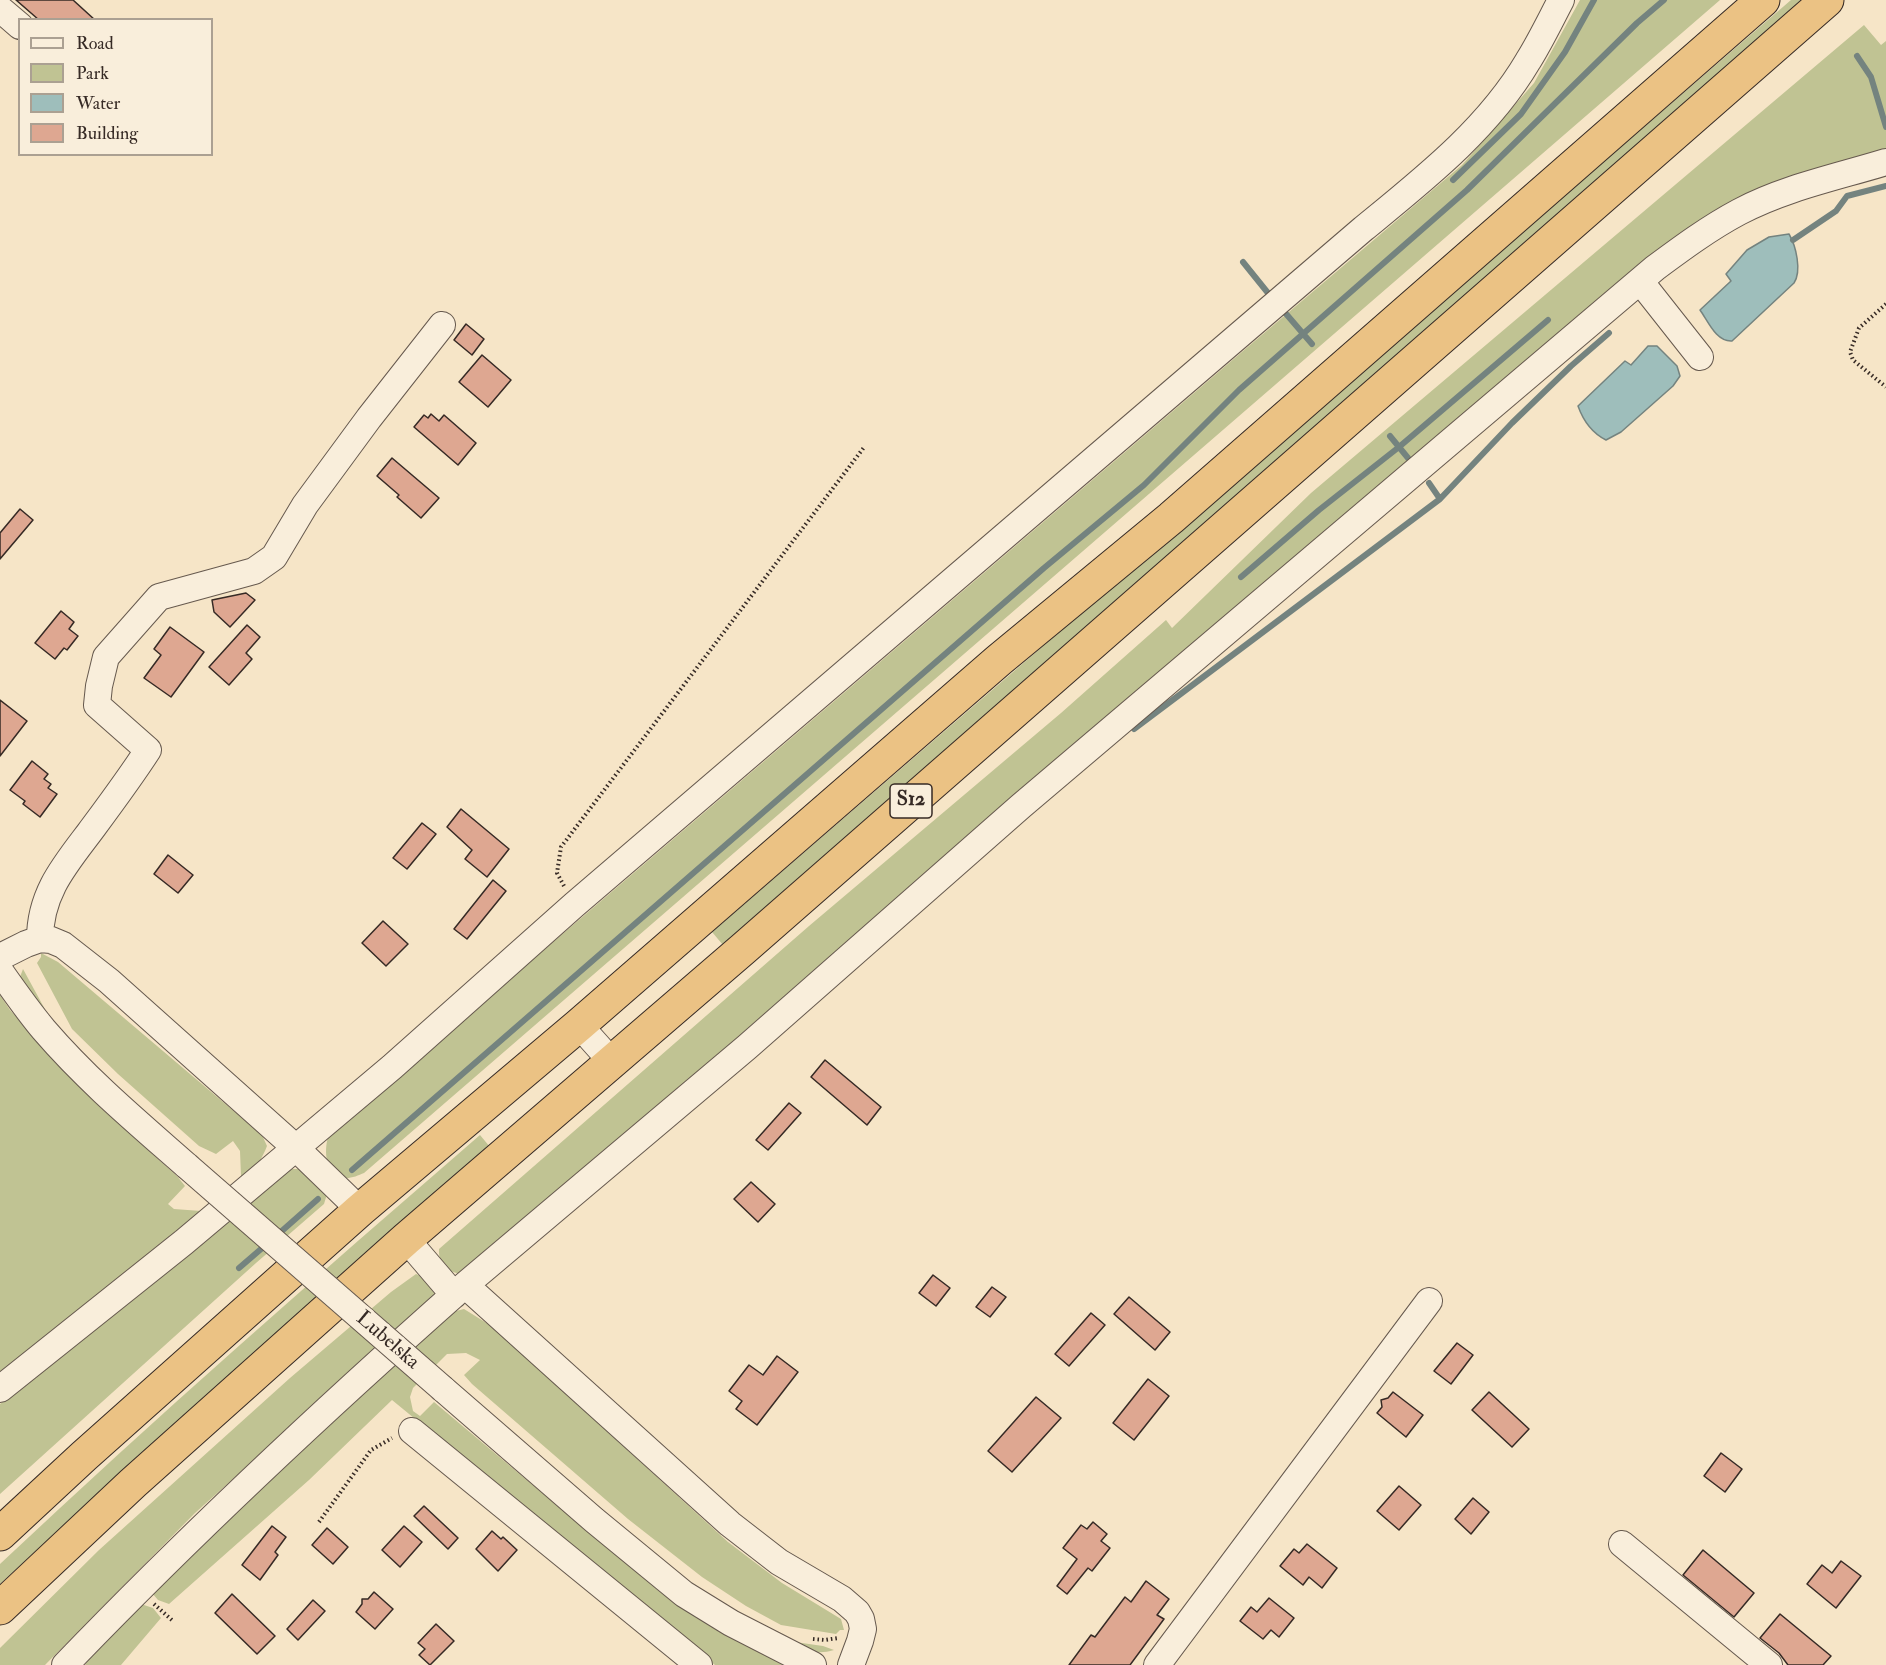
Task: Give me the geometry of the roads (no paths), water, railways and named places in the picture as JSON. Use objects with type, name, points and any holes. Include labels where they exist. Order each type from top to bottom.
[{"type":"highway","name":"S12","points":[[0,1534],[360,1210],[579,1025],[999,660],[1171,518],[1763,0]]},
{"type":"highway","name":"S12","points":[[0,1608],[141,1475],[406,1239],[612,1062],[1827,0]]},
{"type":"street","points":[[0,1389],[184,1242],[392,1067],[574,905],[1448,157],[1483,121],[1511,87],[1528,63],[1561,0]]},
{"type":"street","points":[[0,9],[18,24]]},
{"type":"street","points":[[65,1665],[215,1514],[460,1290],[738,1054],[1030,798],[1640,281],[1689,243],[1740,212],[1774,196],[1886,162]]},
{"type":"street","points":[[1640,281],[1700,357]]},
{"type":"street","points":[[40,939],[40,924],[46,899],[62,867],[148,750],[97,705],[106,657],[159,597],[254,571],[274,556],[305,506],[369,418],[442,325]]},
{"type":"street","points":[[0,957],[40,939],[51,940],[63,945],[108,981],[296,1148],[360,1210]]},
{"type":"street","name":"Lubelska","points":[[0,971],[30,1013],[60,1048],[121,1108],[594,1520],[684,1594],[731,1623],[813,1665]]},
{"type":"street","points":[[579,1025],[612,1062]]},
{"type":"street","points":[[406,1239],[460,1290],[730,1524],[779,1562],[857,1611],[862,1629],[860,1641],[850,1665]]},
{"type":"street","points":[[1157,1665],[1429,1301]]},
{"type":"street","points":[[412,1431],[699,1665]]},
{"type":"street","points":[[1622,1544],[1769,1665]]},
{"type":"water","points":[[1789,234],[1797,258],[1798,272],[1794,283],[1732,341],[1721,338],[1700,310],[1731,281],[1726,274],[1747,250],[1769,237]]},
{"type":"water","points":[[1648,346],[1657,346],[1677,366],[1680,376],[1673,386],[1621,432],[1606,440],[1589,426],[1578,406],[1625,361],[1631,365]]},
{"type":"waterway","points":[[1453,180],[1521,114],[1565,52],[1594,0]]},
{"type":"waterway","points":[[352,1170],[1044,568],[1144,485],[1239,390],[1467,190],[1637,23],[1664,0]]},
{"type":"waterway","points":[[1857,56],[1871,77],[1886,127]]},
{"type":"waterway","points":[[1793,240],[1836,211],[1847,196],[1886,186]]},
{"type":"waterway","points":[[1243,262],[1272,298]]},
{"type":"waterway","points":[[1281,308],[1312,344]]},
{"type":"waterway","points":[[1241,577],[1548,320]]},
{"type":"waterway","points":[[1134,729],[1440,499],[1512,423],[1609,333]]},
{"type":"waterway","points":[[1390,436],[1408,458]]},
{"type":"waterway","points":[[1429,483],[1440,499]]},
{"type":"waterway","points":[[275,1237],[318,1199]]},
{"type":"waterway","points":[[239,1268],[268,1243]]}]
